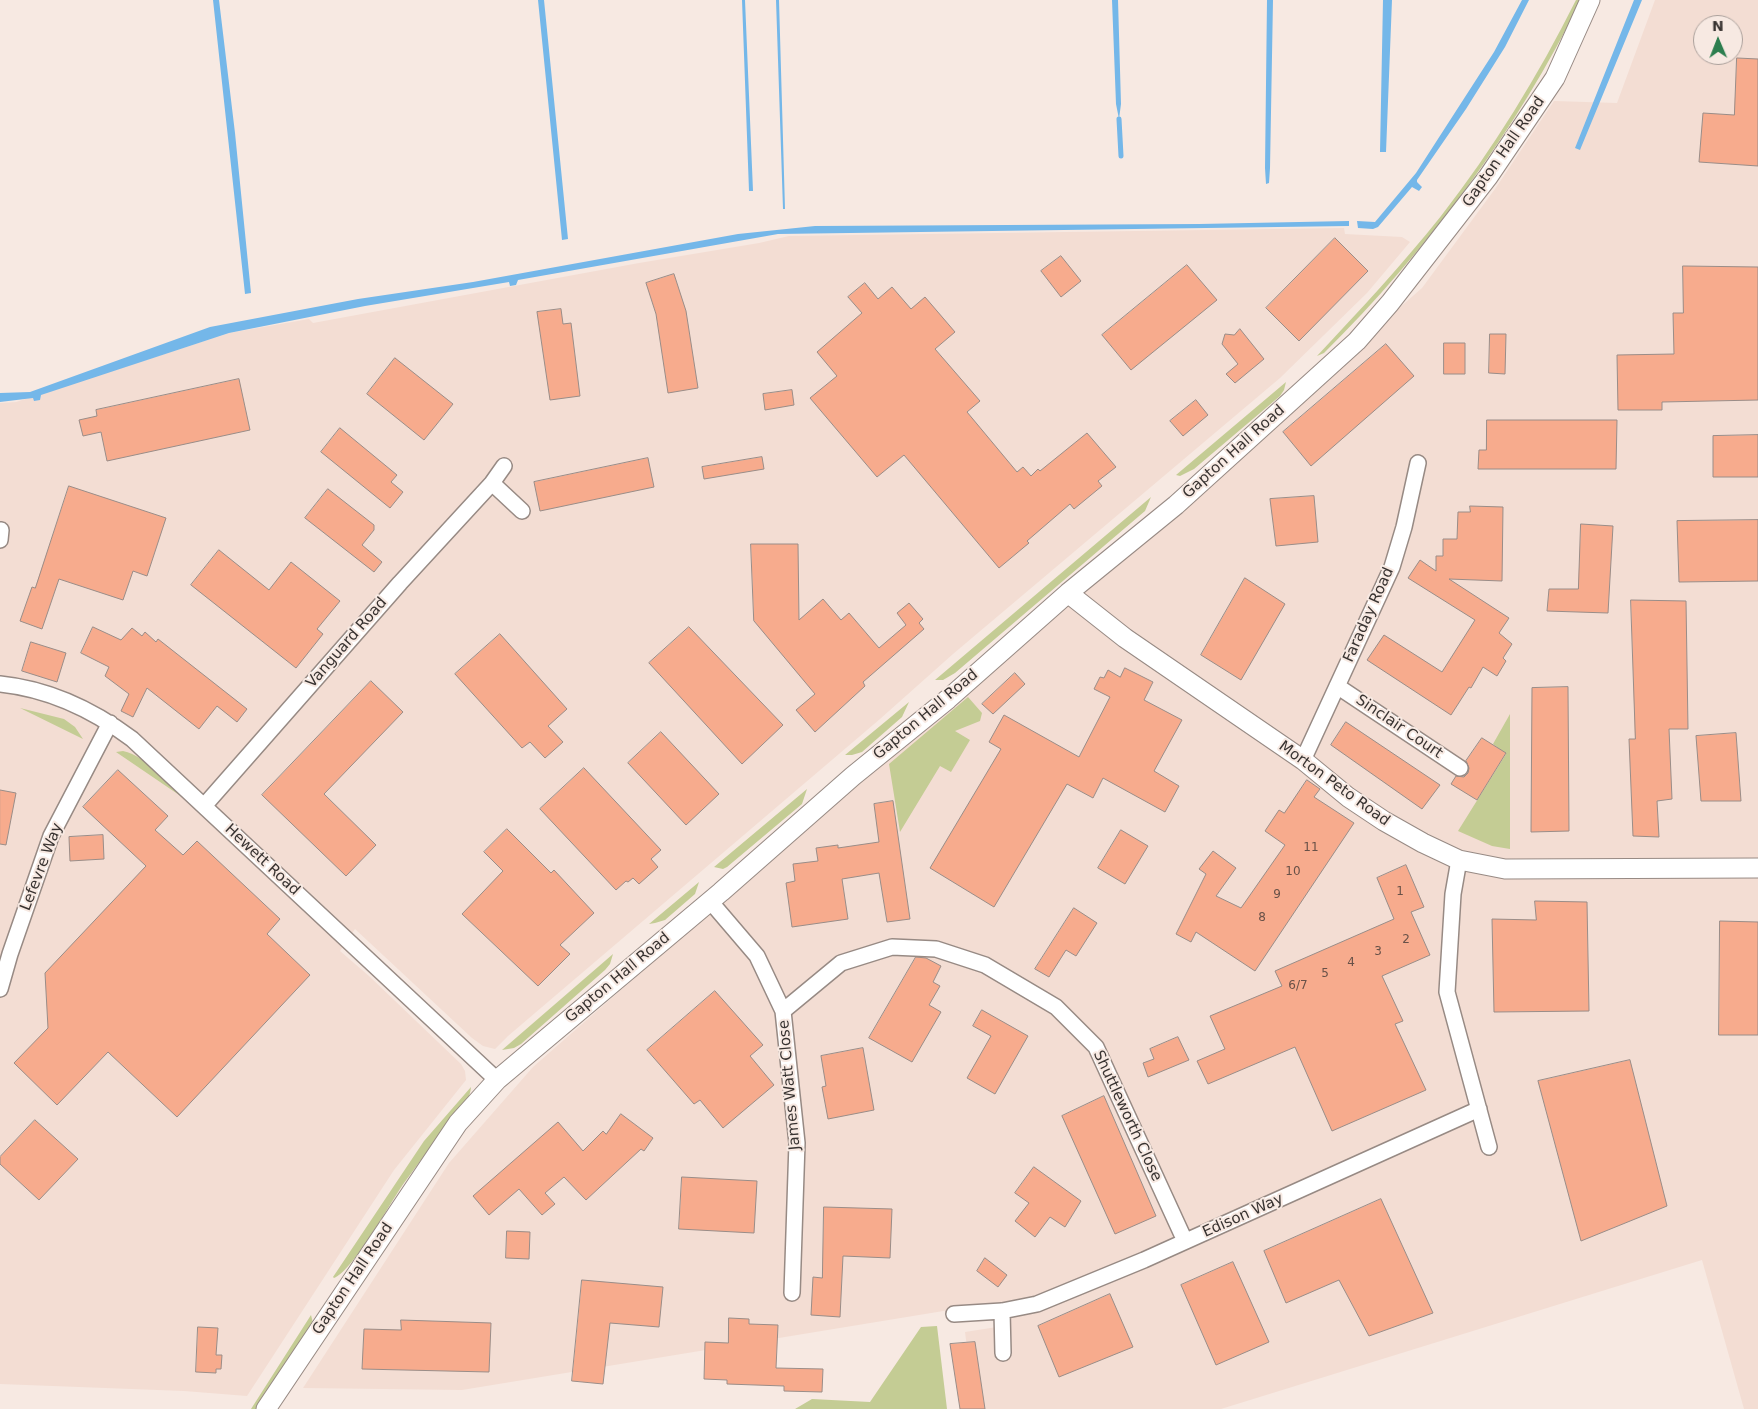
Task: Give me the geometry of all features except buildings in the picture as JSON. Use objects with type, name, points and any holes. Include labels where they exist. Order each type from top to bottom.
[{"type":"street","name":"Gapton Hall Road","points":[[266,1409],[458,1123],[497,1080],[710,901],[853,776],[948,699],[1068,593],[1183,498],[1357,340],[1390,303],[1488,177],[1555,78],[1590,0]]},
{"type":"street","name":"Faraday Road","points":[[1302,760],[1392,567],[1404,527],[1418,464]]},
{"type":"street","name":"Vanguard Road","points":[[204,806],[492,482],[504,466]]},
{"type":"street","points":[[492,482],[522,511]]},
{"type":"street","name":"Morton Peto Road","points":[[1068,593],[1125,638],[1302,760],[1348,797],[1384,821],[1423,843],[1459,860],[1506,869],[1758,868]]},
{"type":"street","name":"Hewett Road","points":[[0,684],[32,688],[55,696],[110,723],[132,739],[497,1080]]},
{"type":"street","name":"Sinclair Court","points":[[1337,686],[1460,768]]},
{"type":"street","name":"Lefevre Way","points":[[0,989],[10,954],[51,836],[110,723]]},
{"type":"street","points":[[1459,860],[1453,894],[1447,992],[1489,1147]]},
{"type":"street","name":"James Watt Close","points":[[710,901],[757,956],[783,1011],[797,1143],[792,1293]]},
{"type":"street","name":"Shuttleworth Close","points":[[783,1011],[841,963],[892,947],[936,949],[985,965],[1056,1007],[1096,1047],[1185,1241]]},
{"type":"street","name":"Edison Way","points":[[954,1314],[1002,1311],[1037,1304],[1185,1241],[1479,1109]]},
{"type":"street","points":[[1002,1311],[1003,1353]]},
{"type":"shaded area","points":[[1655,0],[1758,0],[1758,1409],[1744,1409],[1702,1260],[1221,1409],[975,1409],[965,1332],[1003,1326],[986,1304],[462,1390],[303,1388],[449,1163],[533,1067],[1422,288],[1495,189],[1554,101],[1617,103]]},
{"type":"shaded area","points":[[1344,228],[1345,234],[1402,237],[1410,242],[1367,293],[1280,378],[953,654],[880,719],[495,1049],[483,1046],[472,1038],[355,929],[340,951],[369,976],[461,1064],[465,1071],[466,1080],[394,1170],[247,1396],[184,1391],[0,1384],[0,403],[16,402],[229,333],[309,319],[313,323],[789,236]]},
{"type":"green space","points":[[1576,0],[1581,0],[1556,49],[1499,142],[1467,187],[1399,273],[1324,353],[1317,356],[1396,270],[1441,216],[1479,165],[1530,84]]},
{"type":"green space","points":[[1286,382],[1280,396],[1194,469],[1180,476],[1176,475]]},
{"type":"green space","points":[[1151,497],[1145,511],[955,673],[943,680],[935,680]]},
{"type":"green space","points":[[968,697],[982,713],[980,721],[955,731],[970,740],[951,772],[940,766],[900,832],[889,764]]},
{"type":"green space","points":[[909,702],[902,717],[862,752],[845,755]]},
{"type":"green space","points":[[20,708],[64,719],[75,727],[83,739]]},
{"type":"green space","points":[[1510,714],[1510,849],[1492,846],[1458,831],[1506,754],[1493,744]]},
{"type":"green space","points":[[123,751],[149,764],[185,799],[116,752]]},
{"type":"green space","points":[[807,789],[802,804],[727,867],[723,869],[714,867]]},
{"type":"green space","points":[[699,882],[695,894],[665,920],[649,924]]},
{"type":"green space","points":[[613,954],[610,964],[605,970],[521,1044],[514,1048],[502,1050]]},
{"type":"green space","points":[[471,1087],[464,1106],[440,1134],[404,1183],[361,1250],[342,1273],[334,1278],[424,1141]]},
{"type":"green space","points":[[311,1315],[313,1323],[259,1409],[251,1409]]},
{"type":"green space","points":[[937,1326],[947,1409],[795,1409],[812,1399],[870,1402],[921,1327]]},
{"type":"water","points":[[213,0],[219,0],[235,133],[251,293],[245,294]]},
{"type":"water","points":[[538,0],[544,0],[568,239],[562,240]]},
{"type":"water","points":[[742,0],[745,0],[753,191],[749,191]]},
{"type":"water","points":[[776,0],[779,0],[785,209],[783,209]]},
{"type":"water","points":[[1112,0],[1118,0],[1121,104],[1119,119],[1116,104]]},
{"type":"water","points":[[1267,0],[1273,0],[1270,168],[1269,183],[1266,184],[1265,168]]},
{"type":"water","points":[[1383,0],[1392,0],[1386,152],[1380,152]]},
{"type":"water","points":[[1522,0],[1529,0],[1505,47],[1466,109],[1417,180],[1422,187],[1419,191],[1412,187],[1378,227],[1373,229],[1358,228],[1357,221],[1375,222],[1416,173],[1494,52]]},
{"type":"water","points":[[1634,0],[1642,0],[1580,150],[1575,148]]},
{"type":"water","points":[[1349,221],[1349,226],[778,234],[518,280],[516,285],[510,286],[509,282],[365,306],[229,333],[41,395],[40,400],[34,401],[33,398],[0,402],[0,393],[30,392],[210,327],[358,299],[473,282],[738,234],[815,226],[1199,224]]},
{"type":"waterway","points":[[1119,119],[1121,156]]}]
